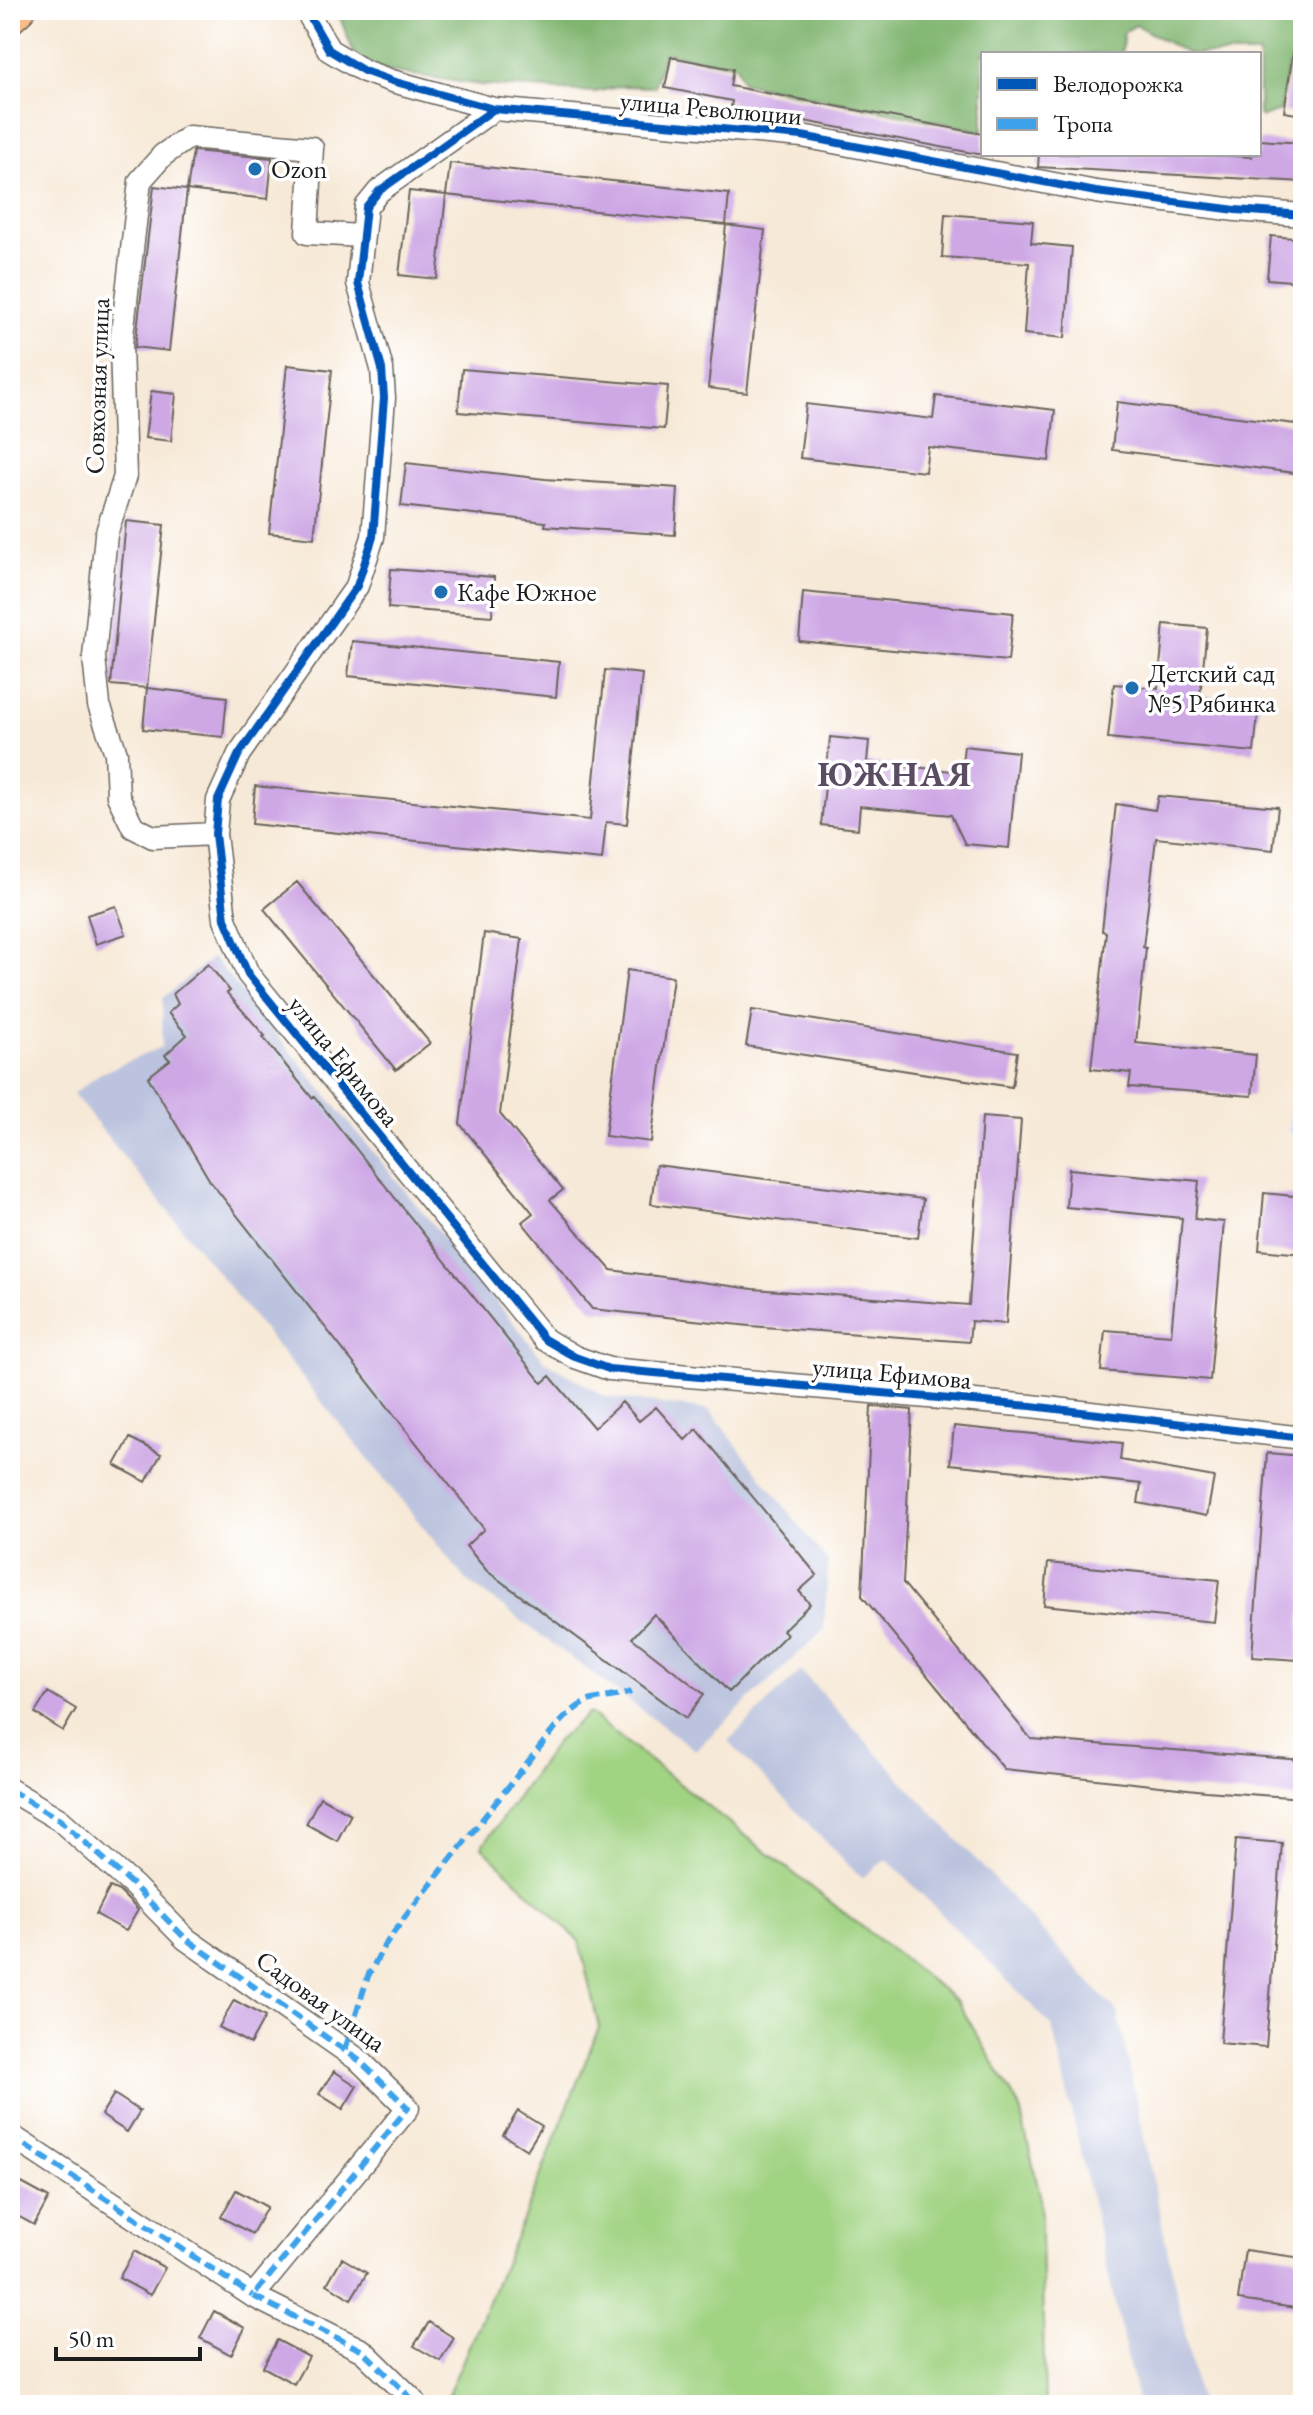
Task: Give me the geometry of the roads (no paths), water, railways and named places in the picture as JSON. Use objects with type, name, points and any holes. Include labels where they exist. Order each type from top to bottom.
[{"type":"main road","points":[[10,20],[21,10]]},
{"type":"street","name":"улица Революции","points":[[306,10],[329,50],[364,71],[494,109],[802,136],[1096,192],[1236,210],[1303,215]]},
{"type":"street","name":"улица Ефимова","points":[[494,109],[379,191],[366,207],[358,283],[382,369],[384,398],[373,537],[357,586],[239,754],[218,800],[215,834],[225,919],[248,974],[544,1339],[575,1357],[609,1369],[1031,1406],[1303,1438]]},
{"type":"street","name":"Совхозная улица","points":[[215,834],[153,837],[133,827],[118,796],[116,753],[99,705],[94,657],[106,535],[125,476],[121,344],[140,181],[163,155],[189,137],[312,148],[307,233],[362,236]]},
{"type":"street","name":"Садовая улица","points":[[10,1790],[60,1820],[134,1886],[186,1939],[360,2061],[408,2108],[253,2296]]},
{"type":"street","points":[[10,2135],[253,2296],[363,2351],[415,2405]]},
{"type":"place","name":"Ozon","points":[[255,169]]},
{"type":"place","name":"Кафе Южное","points":[[441,592]]},
{"type":"place","name":"Детский сад №5 Рябинка","points":[[1132,688]]},
{"type":"district","name":"ЮЖНАЯ","points":[[895,774]]}]
